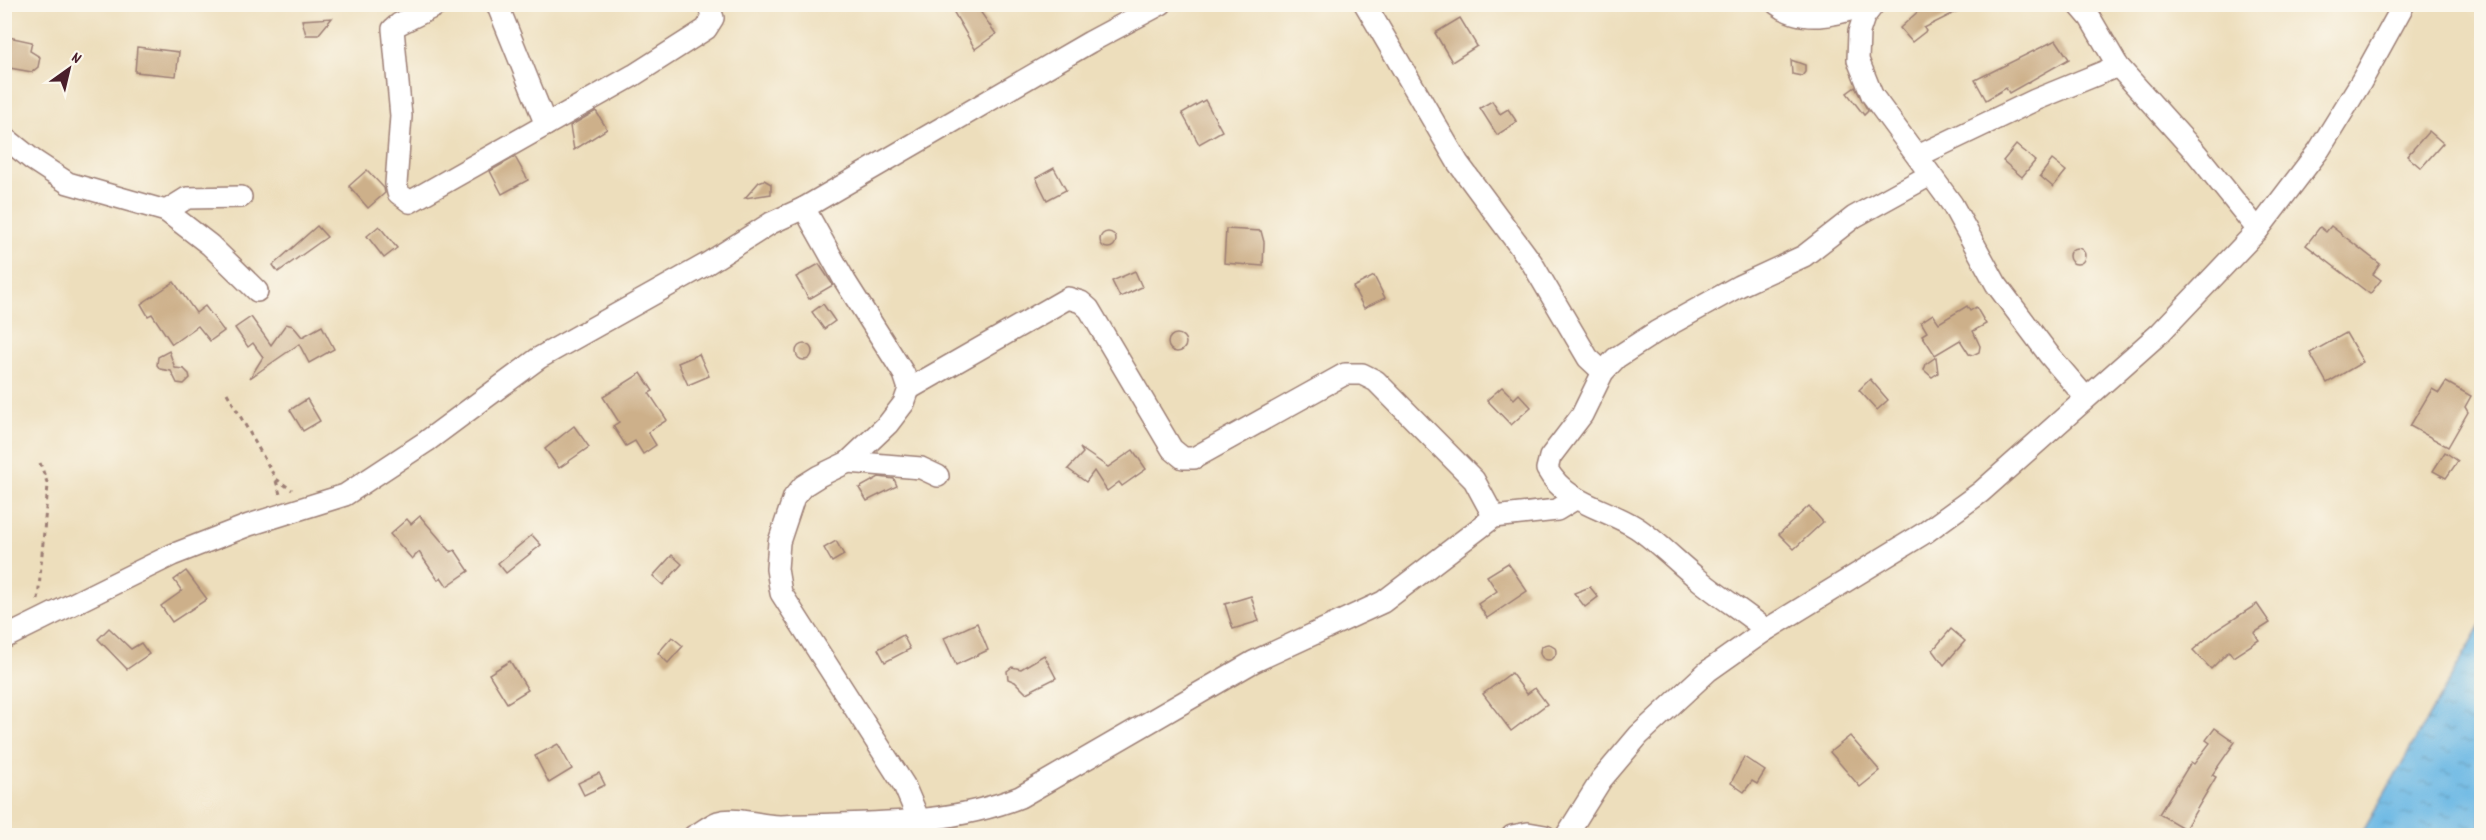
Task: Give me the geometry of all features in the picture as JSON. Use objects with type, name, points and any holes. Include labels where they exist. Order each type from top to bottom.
[{"type":"street","points":[[439,4],[393,29],[401,116],[396,184],[398,194],[402,199],[410,202],[634,75],[706,29],[713,18],[708,4]]},
{"type":"street","points":[[497,4],[546,125]]},
{"type":"street","points":[[4,638],[214,538],[345,495],[427,441],[539,358],[705,265],[771,223],[804,208],[1090,42],[1161,4]]},
{"type":"street","points":[[1365,4],[1458,163],[1532,263],[1588,358],[1603,372]]},
{"type":"street","points":[[1777,4],[1806,17],[1823,16],[1872,4]]},
{"type":"street","points":[[1872,4],[1863,17],[1859,32],[1858,60],[1862,75],[1881,110],[1952,204],[1996,284],[2050,356],[2086,398]]},
{"type":"street","points":[[2078,4],[2090,18],[2118,66],[2197,154],[2258,230]]},
{"type":"street","points":[[1566,836],[1601,780],[1639,735],[1708,671],[1766,630],[1926,532],[1981,492],[2160,333],[2258,230],[2319,150],[2361,82],[2404,4]]},
{"type":"street","points":[[1918,156],[2035,100],[2118,66]]},
{"type":"street","points":[[4,137],[39,165],[68,183],[166,211],[217,251],[256,291]]},
{"type":"street","points":[[1766,630],[1743,610],[1699,580],[1637,528],[1575,499],[1553,479],[1547,469],[1550,457],[1582,415],[1603,372],[1616,358],[1656,332],[1739,286],[1792,262],[1854,217],[1930,175]]},
{"type":"street","points":[[166,211],[187,198],[241,197]]},
{"type":"street","points":[[804,208],[845,281],[904,374],[909,389],[904,403],[888,424],[848,462],[803,486],[794,497],[779,542],[777,569],[781,592],[904,785],[919,820]]},
{"type":"street","points":[[909,389],[1068,298],[1081,302],[1089,309],[1172,449],[1183,458],[1194,458],[1345,374],[1362,374],[1376,381],[1474,480],[1494,517]]},
{"type":"street","points":[[848,462],[921,468],[938,476]]},
{"type":"street","points":[[694,836],[720,821],[866,830],[987,810],[1020,797],[1253,662],[1383,602],[1494,517],[1557,510],[1575,499]]},
{"type":"street","points":[[1512,836],[1545,836]]},
{"type":"path","points":[[228,393],[276,479],[298,492]]},
{"type":"path","points":[[40,463],[48,485],[38,602],[45,617]]},
{"type":"water","points":[[2481,625],[2481,835],[2361,835]]},
{"type":"building","points":[[949,4],[975,4],[996,34],[975,49]]},
{"type":"building","points":[[1926,4],[1972,4],[1924,28],[1926,31],[1912,42],[1900,28]]},
{"type":"building","points":[[332,18],[318,35],[306,35],[302,20]]},
{"type":"building","points":[[1460,18],[1477,46],[1452,62],[1435,33]]},
{"type":"building","points":[[4,36],[32,42],[30,51],[40,57],[38,67],[32,72],[4,67]]},
{"type":"building","points":[[2056,40],[2069,59],[2009,93],[2006,88],[1986,100],[1975,80]]},
{"type":"building","points":[[137,47],[179,52],[176,76],[135,72]]},
{"type":"building","points":[[1791,60],[1805,65],[1805,72],[1802,76],[1792,74]]},
{"type":"building","points":[[1855,87],[1868,111],[1864,115],[1847,93]]},
{"type":"building","points":[[1205,100],[1222,131],[1199,144],[1182,113]]},
{"type":"building","points":[[1492,101],[1500,114],[1508,109],[1517,122],[1497,135],[1480,108]]},
{"type":"building","points":[[596,111],[607,129],[574,150],[570,126]]},
{"type":"building","points":[[2429,131],[2443,143],[2421,168],[2407,156]]},
{"type":"building","points":[[2016,145],[2035,161],[2022,177],[2003,161]]},
{"type":"building","points":[[515,157],[528,180],[502,194],[490,171]]},
{"type":"building","points":[[2052,160],[2066,171],[2053,187],[2040,176]]},
{"type":"building","points":[[1054,168],[1066,190],[1047,200],[1036,178]]},
{"type":"building","points":[[367,170],[384,188],[385,193],[368,208],[349,186]]},
{"type":"building","points":[[764,180],[771,184],[771,194],[745,198],[759,182]]},
{"type":"building","points":[[317,226],[327,237],[278,272],[273,265]]},
{"type":"building","points":[[379,226],[397,248],[384,258],[367,236]]},
{"type":"building","points":[[2331,226],[2380,264],[2373,274],[2381,280],[2370,294],[2306,245],[2320,227],[2326,232]]},
{"type":"building","points":[[1226,229],[1261,231],[1264,242],[1263,266],[1224,263]]},
{"type":"building","points":[[1105,232],[1111,232],[1116,240],[1114,246],[1105,248],[1100,243],[1100,237]]},
{"type":"building","points":[[2077,248],[2085,256],[2077,264],[2069,256]]},
{"type":"building","points":[[819,264],[833,285],[809,299],[796,277]]},
{"type":"building","points":[[1135,271],[1142,287],[1120,297],[1112,281]]},
{"type":"building","points":[[1374,276],[1385,298],[1364,308],[1353,287]]},
{"type":"building","points":[[174,282],[196,313],[205,306],[224,331],[210,341],[198,326],[172,344],[152,314],[148,316],[141,304]]},
{"type":"building","points":[[823,304],[835,321],[824,329],[812,312]]},
{"type":"building","points":[[1967,306],[1970,311],[1976,307],[1986,324],[1973,331],[1980,346],[1979,352],[1969,354],[1960,340],[1935,355],[1922,335],[1927,332],[1921,322],[1933,314],[1939,323]]},
{"type":"building","points":[[251,317],[271,345],[286,324],[293,326],[302,337],[322,326],[334,349],[309,363],[299,344],[250,378],[263,357],[253,343],[248,347],[235,328]]},
{"type":"building","points":[[2346,333],[2363,362],[2327,383],[2310,353]]},
{"type":"building","points":[[1177,334],[1183,337],[1186,343],[1183,349],[1177,352],[1171,349],[1168,343],[1171,337]]},
{"type":"building","points":[[801,344],[807,344],[812,352],[810,358],[801,360],[796,355],[796,349]]},
{"type":"building","points":[[169,351],[175,368],[184,369],[189,374],[190,378],[184,384],[177,383],[171,371],[160,369],[157,365],[158,357]]},
{"type":"building","points":[[699,354],[709,376],[688,385],[678,363]]},
{"type":"building","points":[[1936,357],[1938,373],[1932,377],[1924,370],[1926,364]]},
{"type":"building","points":[[641,373],[653,391],[649,393],[667,420],[648,432],[656,445],[643,454],[635,441],[626,446],[613,426],[619,422],[603,397]]},
{"type":"building","points":[[1870,379],[1888,400],[1877,410],[1859,390]]},
{"type":"building","points":[[2446,382],[2471,396],[2465,407],[2468,412],[2448,447],[2410,426],[2432,389],[2439,393]]},
{"type":"building","points":[[1502,387],[1514,399],[1519,394],[1531,407],[1511,425],[1487,400]]},
{"type":"building","points":[[307,399],[320,421],[303,431],[290,410]]},
{"type":"building","points":[[574,426],[589,447],[559,468],[545,449]]},
{"type":"building","points":[[1080,448],[1108,467],[1133,450],[1146,469],[1122,486],[1119,482],[1107,491],[1094,471],[1086,482],[1068,469],[1083,453]]},
{"type":"building","points":[[2445,452],[2458,461],[2446,478],[2433,471]]},
{"type":"building","points":[[879,477],[894,479],[897,486],[867,501],[859,488]]},
{"type":"building","points":[[1809,506],[1823,522],[1794,549],[1779,534]]},
{"type":"building","points":[[420,516],[451,552],[455,550],[469,571],[447,586],[441,577],[438,580],[419,552],[412,559],[390,534],[407,519],[411,524]]},
{"type":"building","points":[[532,535],[541,545],[506,573],[498,563]]},
{"type":"building","points":[[836,541],[844,555],[832,562],[824,548]]},
{"type":"building","points":[[672,555],[682,564],[663,585],[653,576]]},
{"type":"building","points":[[1508,563],[1527,591],[1487,618],[1478,604],[1497,591],[1487,576]]},
{"type":"building","points":[[186,571],[207,599],[172,622],[161,606],[182,591],[174,580]]},
{"type":"building","points":[[1590,587],[1598,597],[1585,607],[1574,593]]},
{"type":"building","points":[[1251,596],[1259,621],[1233,629],[1225,604]]},
{"type":"building","points":[[2257,604],[2270,623],[2254,633],[2259,640],[2233,657],[2229,651],[2211,669],[2193,650],[2215,631]]},
{"type":"building","points":[[977,623],[988,650],[956,665],[944,638]]},
{"type":"building","points":[[109,628],[131,649],[141,643],[149,654],[127,669],[98,639]]},
{"type":"building","points":[[1951,629],[1965,641],[1944,665],[1933,650]]},
{"type":"building","points":[[903,635],[910,649],[885,662],[878,649]]},
{"type":"building","points":[[672,637],[683,646],[668,663],[658,653]]},
{"type":"building","points":[[1548,644],[1554,646],[1556,652],[1554,658],[1548,660],[1542,658],[1540,652],[1542,646]]},
{"type":"building","points":[[1044,655],[1056,678],[1026,693],[1015,682],[1008,679],[1007,671],[1012,667],[1021,669]]},
{"type":"building","points":[[510,661],[528,690],[507,703],[489,674]]},
{"type":"building","points":[[1511,673],[1527,694],[1535,688],[1547,704],[1511,731],[1483,694]]},
{"type":"building","points":[[2215,728],[2235,742],[2212,775],[2216,777],[2185,829],[2159,814],[2191,762],[2194,764],[2210,743],[2206,740]]},
{"type":"building","points":[[1850,736],[1880,771],[1860,787],[1830,752]]},
{"type":"building","points":[[558,744],[572,769],[549,783],[535,756]]},
{"type":"building","points":[[1744,757],[1765,771],[1757,784],[1752,781],[1744,792],[1731,783]]},
{"type":"building","points":[[599,773],[605,785],[584,795],[578,783]]}]
